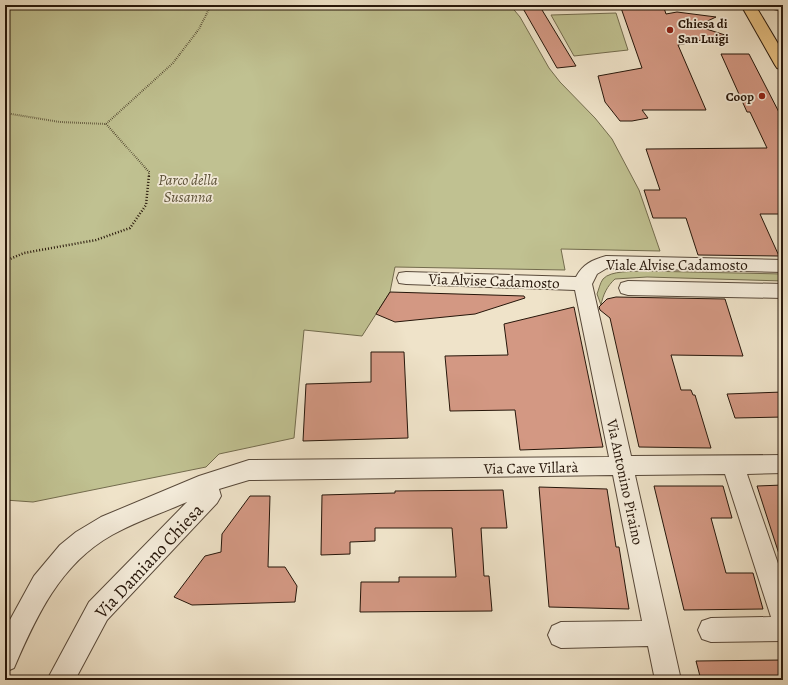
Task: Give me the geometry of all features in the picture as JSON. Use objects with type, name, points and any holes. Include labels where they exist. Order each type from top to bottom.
[{"type":"main road","points":[[748,5],[783,65]]},
{"type":"street","points":[[774,5],[783,7]]},
{"type":"street","name":"Viale Alvise Cadamosto","points":[[583,284],[587,272],[596,265],[606,262],[783,266]]},
{"type":"street","name":"Via Alvise Cadamosto","points":[[406,278],[583,284]]},
{"type":"street","name":"Via Antonino Piraino","points":[[583,284],[668,680]]},
{"type":"street","name":"Viale Alvise Cadamosto","points":[[628,288],[783,291]]},
{"type":"street","name":"Via Cave Villarà","points":[[280,471],[783,464]]},
{"type":"street","points":[[733,465],[783,615]]},
{"type":"street","name":"Via Damiano Chiesa","points":[[5,659],[40,587],[55,567],[79,544],[103,528],[225,476],[249,470],[280,471]]},
{"type":"street","name":"Via Damiano Chiesa","points":[[60,680],[98,611],[209,496],[207,484]]},
{"type":"street","points":[[711,630],[783,629]]},
{"type":"street","points":[[561,635],[658,633]]},
{"type":"path","points":[[5,113],[60,122],[106,124],[173,63],[199,29],[211,5]]},
{"type":"path","points":[[5,261],[24,253],[96,240],[130,228],[146,205],[149,172],[106,124]]},
{"type":"green space","name":"Parco della Susanna","points":[[5,5],[510,5],[520,17],[549,68],[560,82],[595,118],[612,139],[639,190],[660,251],[561,249],[565,270],[395,267],[390,292],[362,336],[304,330],[294,438],[219,454],[206,467],[33,502],[5,500]]},
{"type":"green space","points":[[616,13],[628,50],[574,56],[551,15]]},
{"type":"green space","points":[[644,271],[783,274],[783,281],[647,277],[615,279],[606,291],[601,305],[597,294],[603,279],[611,274]]},
{"type":"building","points":[[521,5],[539,5],[576,66],[557,68]]},
{"type":"building","points":[[620,5],[663,5],[666,14],[677,12],[716,17],[697,26],[725,35],[678,45],[706,110],[642,110],[648,118],[632,121],[620,121],[605,102],[598,76],[642,68]]},
{"type":"building","points":[[721,54],[749,54],[783,120],[783,214],[760,214],[779,256],[698,255],[686,218],[653,218],[644,190],[660,190],[646,149],[767,148],[750,112],[747,112]]},
{"type":"building","points":[[390,292],[524,296],[525,298],[475,314],[395,322],[376,314]]},
{"type":"building","points":[[616,297],[725,299],[743,356],[671,355],[681,390],[691,390],[693,395],[695,395],[711,448],[639,447],[610,318],[600,310],[599,307],[607,299]]},
{"type":"building","points":[[574,307],[603,447],[520,450],[515,410],[450,411],[445,356],[508,355],[504,324]]},
{"type":"building","points":[[371,352],[404,352],[408,438],[303,441],[306,384],[371,382]]},
{"type":"building","points":[[783,392],[783,417],[735,418],[727,394]]},
{"type":"building","points":[[783,485],[783,553],[779,554],[757,486]]},
{"type":"building","points":[[654,486],[723,486],[732,518],[711,518],[726,573],[753,573],[763,609],[684,610]]},
{"type":"building","points":[[539,487],[607,489],[616,547],[619,547],[629,609],[549,607]]},
{"type":"building","points":[[503,490],[507,528],[481,528],[484,576],[489,576],[492,611],[360,612],[361,582],[399,582],[399,577],[456,577],[452,528],[375,528],[375,541],[350,542],[350,554],[321,555],[322,495],[395,493],[395,491]]},
{"type":"building","points":[[250,496],[270,496],[268,567],[285,567],[297,586],[295,602],[192,605],[174,597],[205,556],[221,552],[222,534]]},
{"type":"building","points":[[783,660],[783,680],[701,680],[696,661]]},
{"type":"place","name":"Chiesa di San Luigi","points":[[670,30]]},
{"type":"place","name":"Coop","points":[[762,96]]}]
